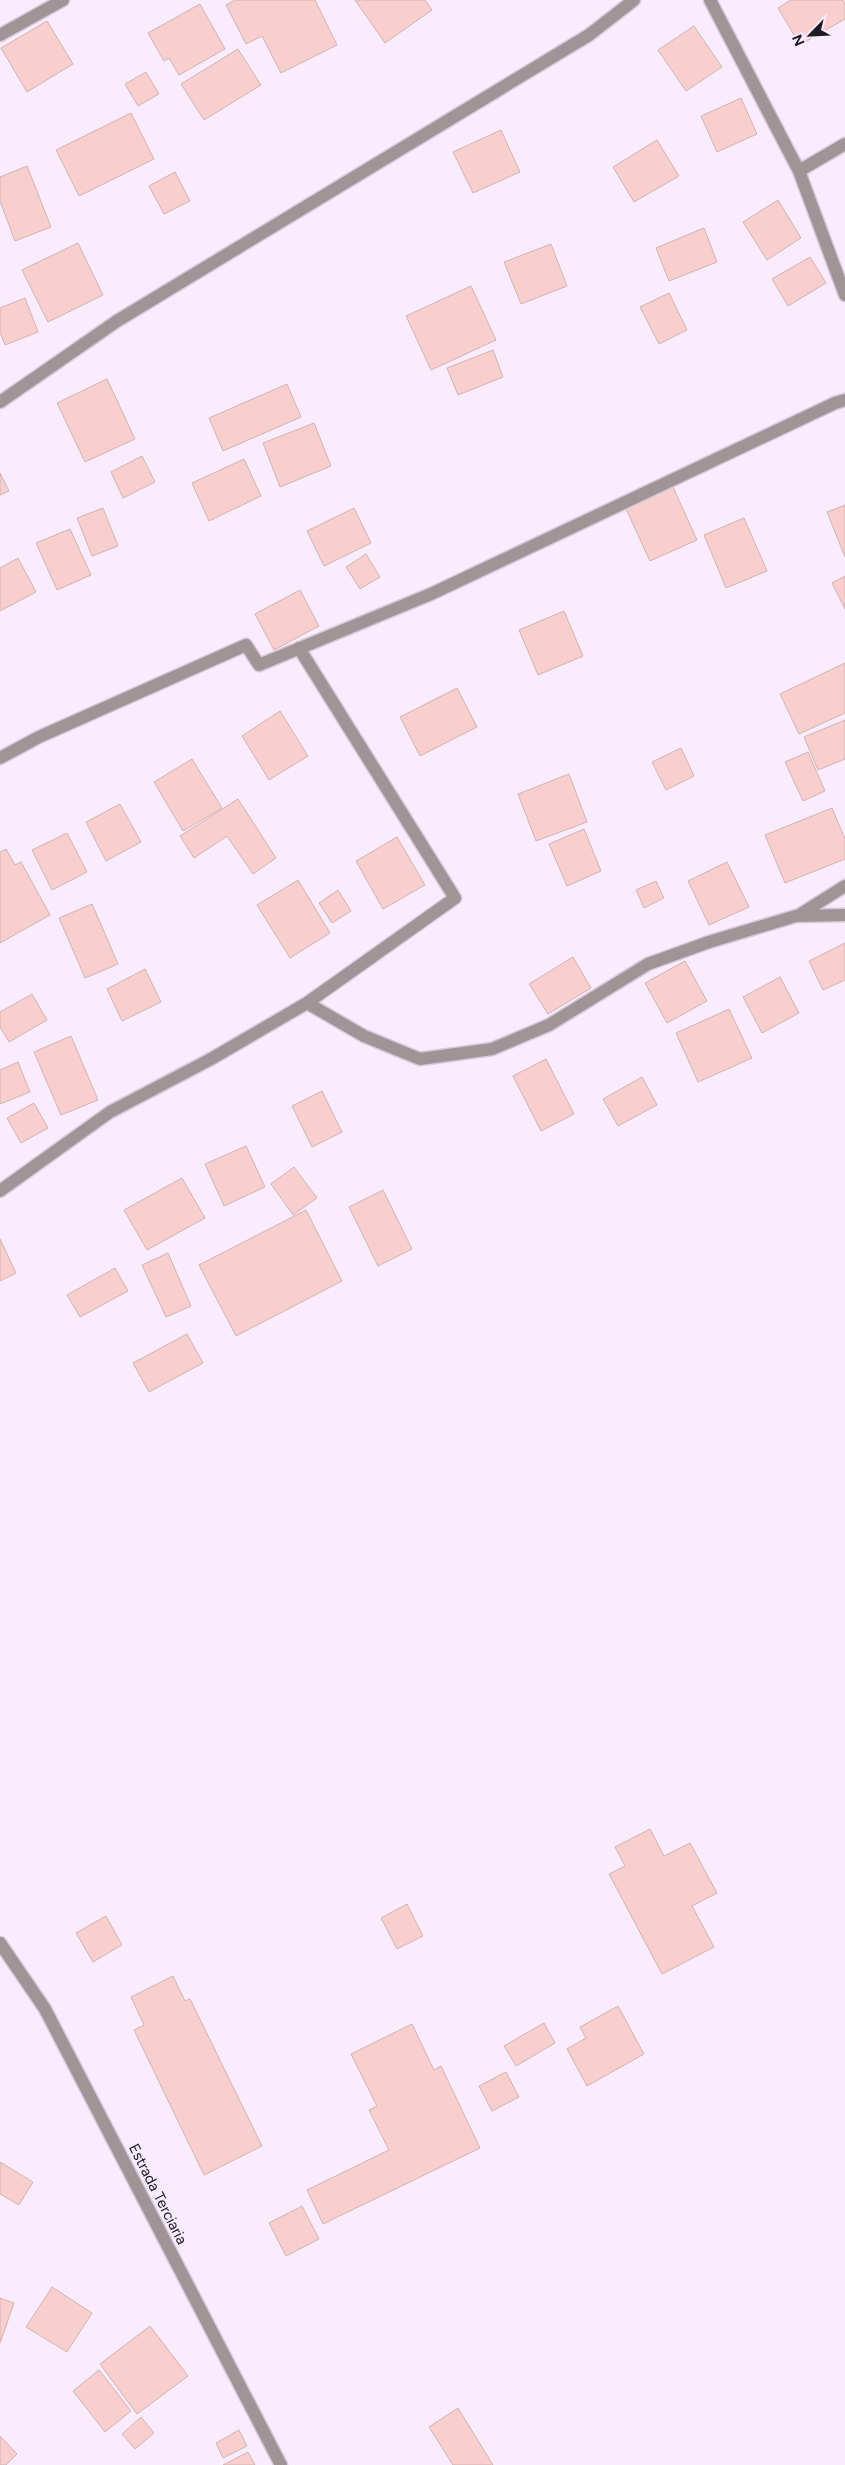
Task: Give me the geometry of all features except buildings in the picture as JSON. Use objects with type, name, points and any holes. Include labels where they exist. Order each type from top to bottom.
[{"type":"street","points":[[0,34],[63,0]]},
{"type":"street","points":[[0,402],[118,321],[589,35],[634,0]]},
{"type":"street","points":[[710,0],[798,171],[845,295]]},
{"type":"street","points":[[798,171],[845,144]]},
{"type":"street","points":[[0,758],[48,733],[246,645],[259,665],[431,594],[835,403],[845,400]]},
{"type":"street","points":[[0,1191],[110,1112],[211,1059],[307,1003],[455,898],[299,648]]},
{"type":"street","points":[[307,1003],[364,1036],[420,1059],[492,1049],[549,1025],[648,964],[709,942],[796,916],[845,886]]},
{"type":"street","points":[[796,916],[845,915]]},
{"type":"street","name":"Estrada Terciaria","points":[[0,1943],[45,2009],[281,2465]]}]
